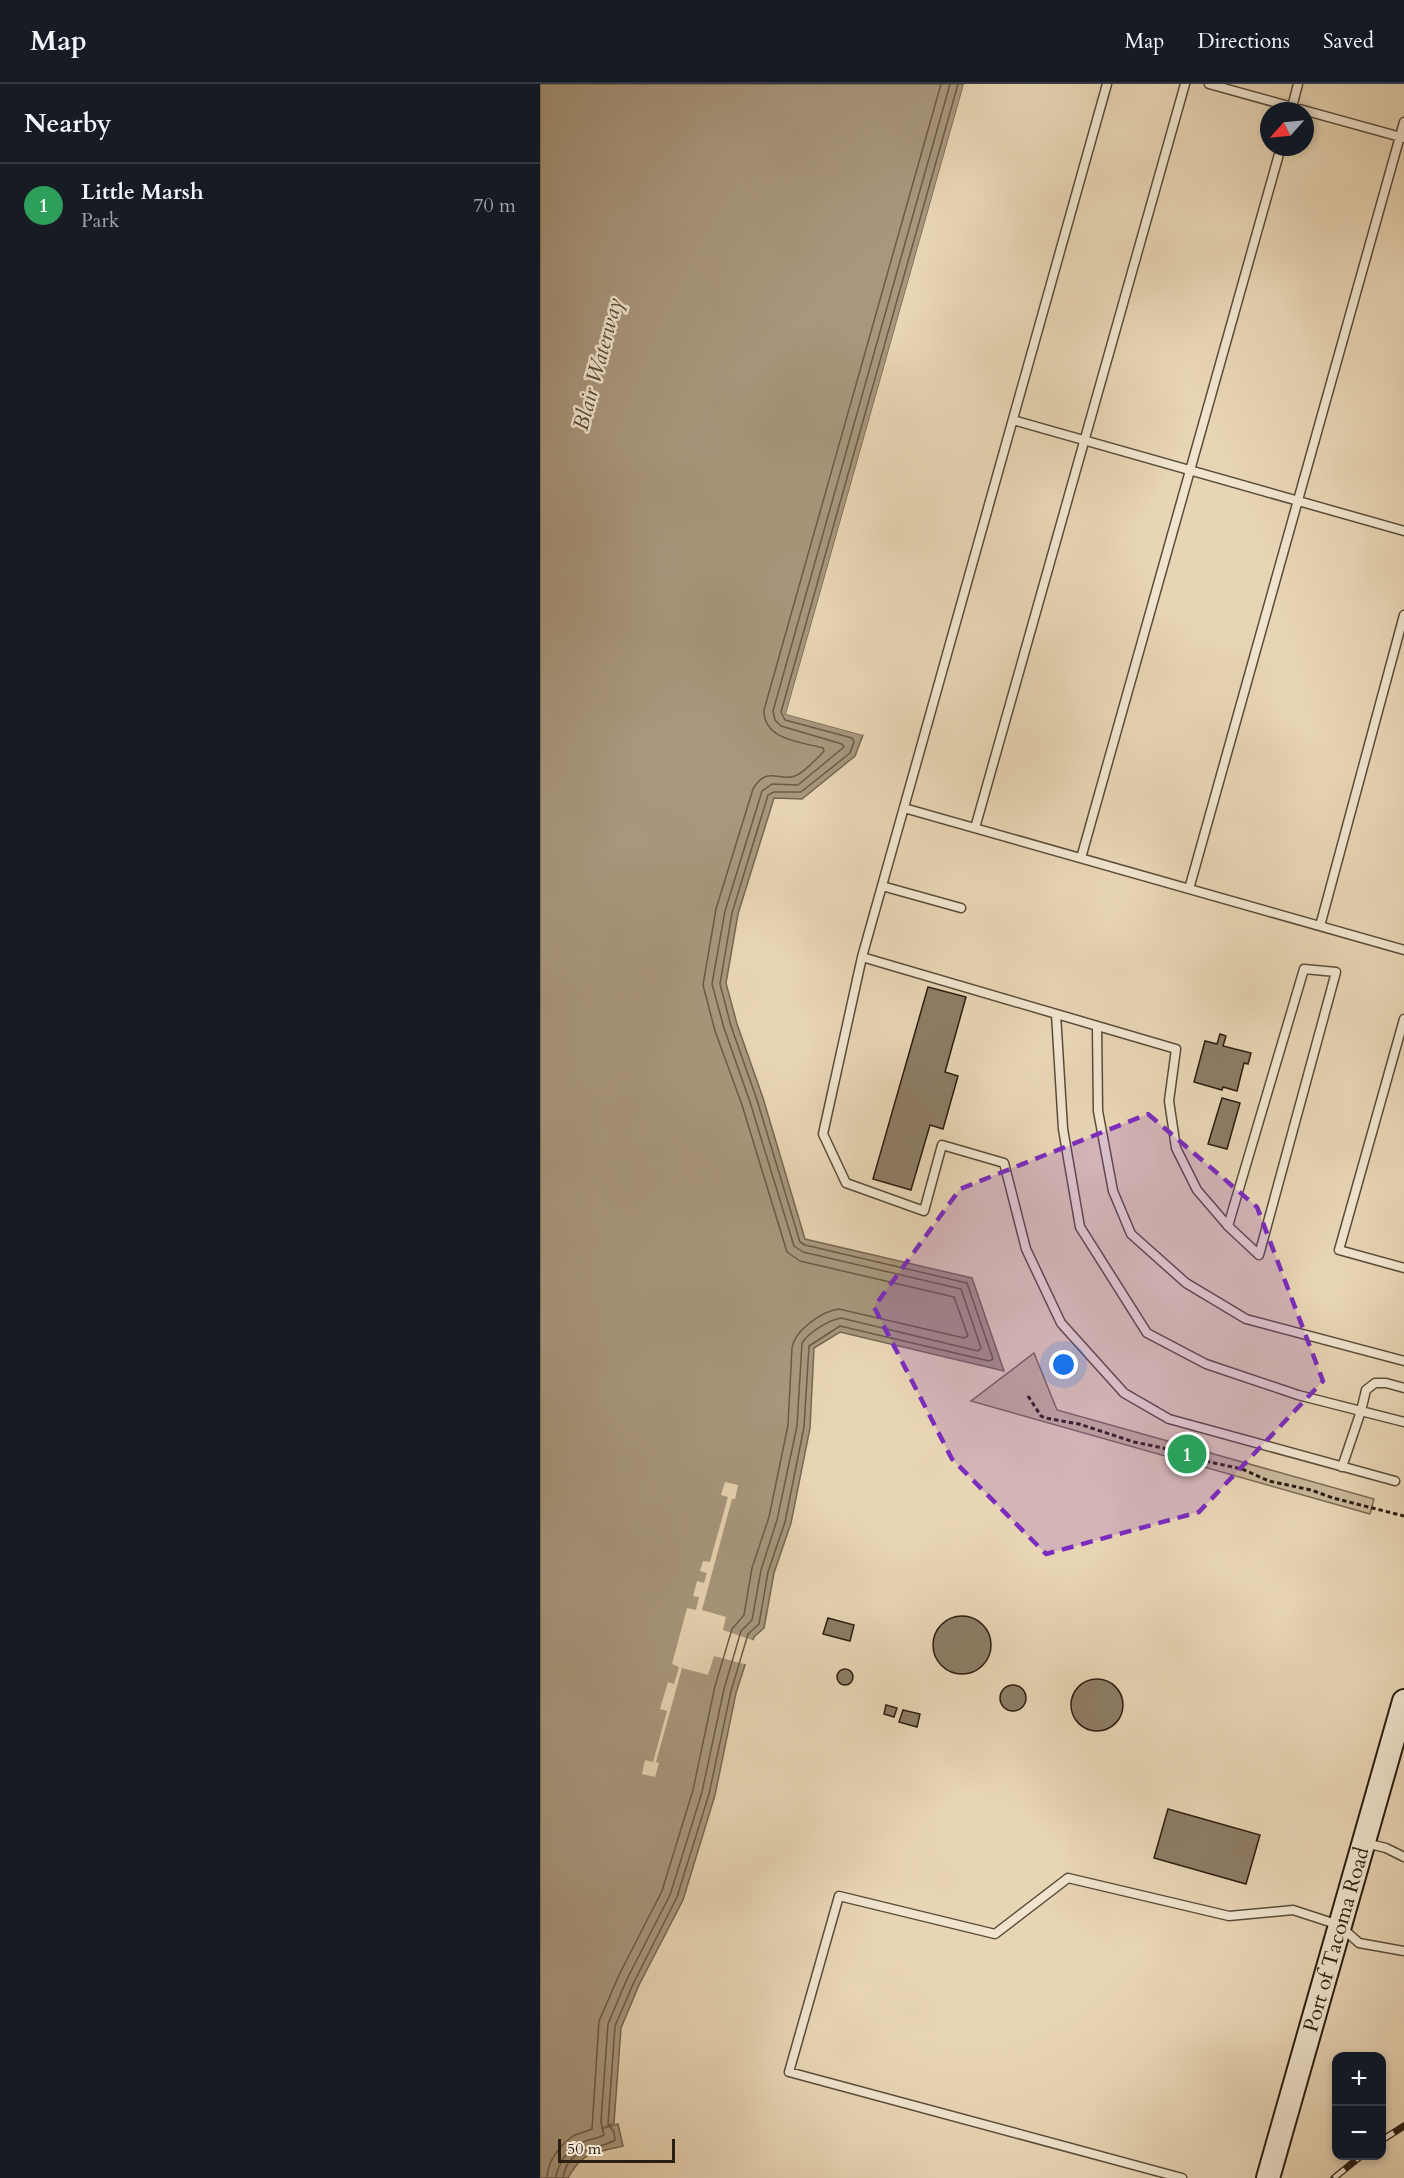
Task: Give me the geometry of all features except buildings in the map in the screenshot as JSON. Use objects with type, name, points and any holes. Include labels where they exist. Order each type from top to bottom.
[{"type":"main road","name":"Port of Tacoma Road","points":[[1268,2178],[1404,1701]]},
{"type":"lane","points":[[1107,84],[862,957],[823,1134],[846,1183],[924,1211],[942,1146],[1004,1163],[1026,1249],[1060,1323],[1124,1393],[1169,1419],[1395,1481]]},
{"type":"lane","points":[[975,828],[1185,84]]},
{"type":"lane","points":[[1209,84],[1269,102]]},
{"type":"lane","points":[[1294,102],[1299,84]]},
{"type":"lane","points":[[1314,115],[1402,137]]},
{"type":"lane","points":[[1189,889],[1402,137],[1404,122]]},
{"type":"lane","points":[[1081,858],[1278,156]]},
{"type":"lane","points":[[1012,420],[1404,531]]},
{"type":"lane","points":[[1320,926],[1404,615]]},
{"type":"lane","points":[[904,808],[1404,950]]},
{"type":"lane","points":[[882,886],[962,908]]},
{"type":"lane","points":[[862,957],[1176,1049],[1169,1101],[1176,1148],[1197,1190],[1228,1226],[1259,1255],[1336,972],[1304,969],[1228,1226]]},
{"type":"lane","points":[[1056,1014],[1063,1129],[1080,1227],[1147,1333],[1206,1364],[1298,1395],[1404,1422]]},
{"type":"lane","points":[[1404,1019],[1339,1250],[1404,1268]]},
{"type":"lane","points":[[1097,1026],[1098,1111],[1113,1191],[1131,1234],[1186,1283],[1246,1319],[1404,1360]]},
{"type":"lane","points":[[1342,1467],[1366,1390],[1375,1383],[1386,1383],[1404,1388]]},
{"type":"lane","points":[[1363,1842],[1386,1848],[1404,1857]]},
{"type":"lane","points":[[1182,2178],[789,2072],[839,1896],[995,1934],[1068,1878],[1229,1916],[1293,1911],[1339,1925],[1359,1943],[1404,1952]]},
{"type":"path","points":[[1028,1396],[1041,1416],[1045,1418],[1079,1424],[1134,1442],[1242,1469],[1269,1481],[1311,1490],[1404,1516]]},
{"type":"highlighted area","points":[[1148,1114],[1257,1207],[1323,1381],[1199,1512],[1046,1554],[952,1459],[874,1307],[960,1189]]},
{"type":"shaded area","points":[[1034,1353],[1057,1410],[1374,1499],[1370,1514],[971,1401]]},
{"type":"water","name":"Blair Waterway","points":[[540,84],[964,84],[786,714],[863,735],[855,756],[802,799],[774,798],[738,914],[726,983],[805,1239],[972,1278],[1004,1371],[840,1332],[814,1348],[810,1428],[791,1523],[774,1573],[764,1628],[754,1637],[736,1693],[715,1795],[683,1900],[639,1985],[621,2028],[614,2123],[601,2129],[618,2124],[623,2146],[590,2154],[573,2169],[568,2178],[540,2178]]},
{"type":"pier","points":[[964,84],[967,84],[790,712],[864,732],[863,735],[786,714]]},
{"type":"pier","points":[[725,1482],[738,1485],[735,1499],[732,1499],[702,1610],[726,1617],[723,1630],[755,1641],[748,1665],[714,1656],[708,1675],[682,1668],[656,1762],[659,1763],[655,1777],[642,1774],[645,1760],[653,1762],[667,1711],[660,1709],[668,1682],[674,1684],[679,1667],[672,1664],[687,1608],[696,1610],[699,1597],[693,1596],[697,1581],[704,1583],[707,1573],[700,1571],[703,1561],[710,1562],[728,1497],[721,1495]]},
{"type":"railway","points":[[1386,2137],[1404,2126]]},
{"type":"railway","points":[[1334,2178],[1356,2160]]},
{"type":"place","name":"Little Marsh","points":[[1187,1454]]}]
